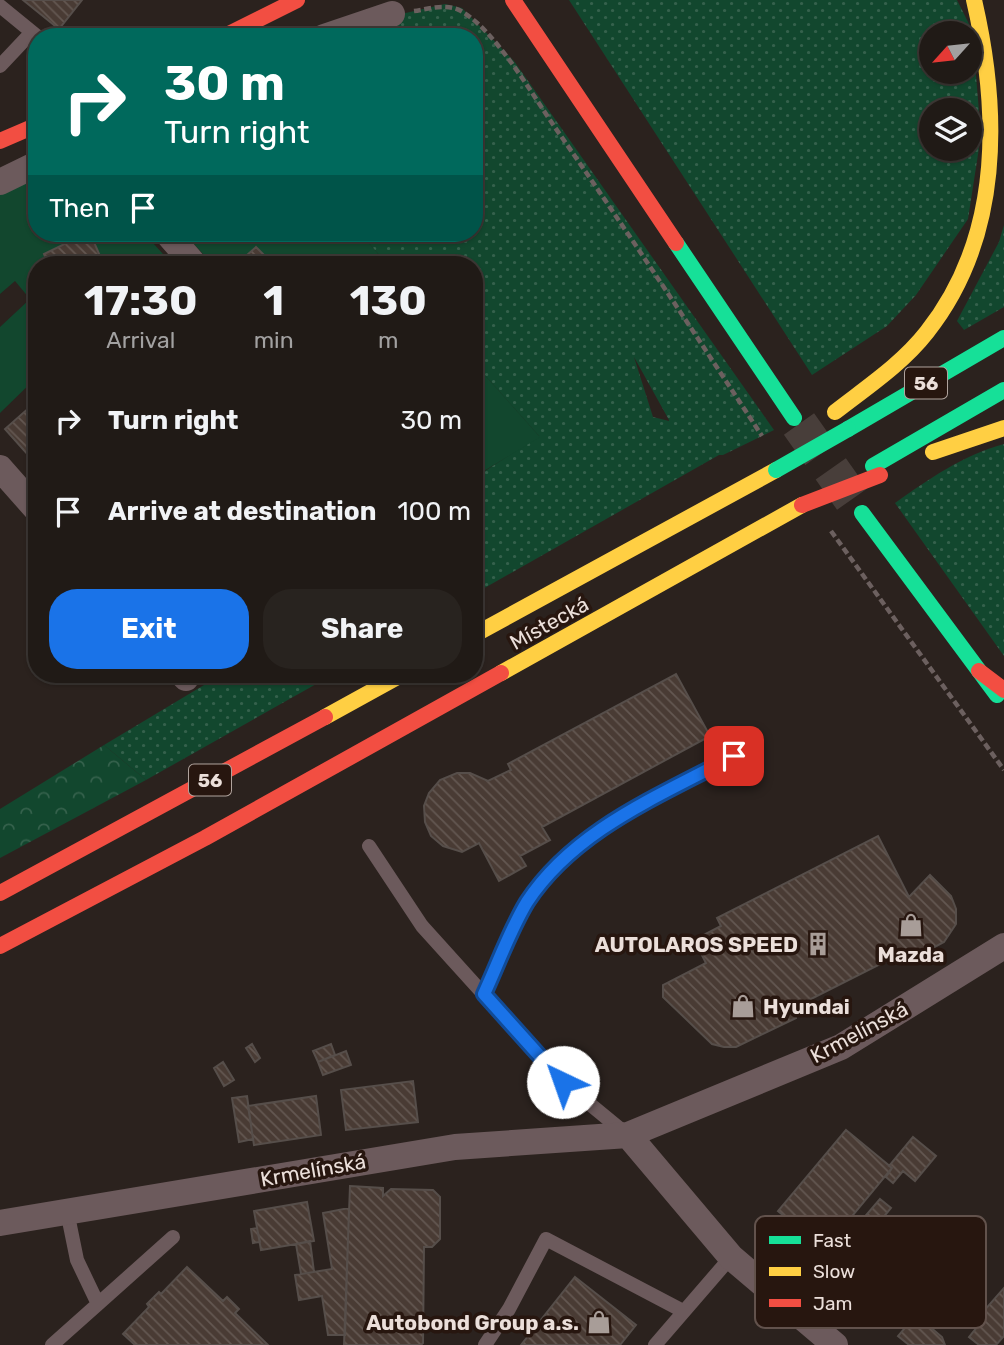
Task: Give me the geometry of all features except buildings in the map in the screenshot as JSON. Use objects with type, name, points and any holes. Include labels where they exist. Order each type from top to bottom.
[{"type":"main road","points":[[241,28],[297,0]]},
{"type":"main road","points":[[513,0],[794,418]]},
{"type":"main road","points":[[830,416],[904,356],[926,333],[963,276],[986,222],[997,179],[1002,110],[998,73],[974,0]]},
{"type":"main road","points":[[0,141],[28,129]]},
{"type":"main road","name":"Místecká","points":[[483,630],[686,520],[773,465],[848,429],[1004,338]]},
{"type":"main road","name":"56","points":[[876,471],[1004,390]]},
{"type":"main road","points":[[876,471],[1004,428]]},
{"type":"main road","points":[[773,465],[791,443]]},
{"type":"main road","name":"Místecká","points":[[483,683],[802,505],[876,471]]},
{"type":"main road","points":[[862,513],[1004,704]]},
{"type":"main road","points":[[979,671],[1004,690]]},
{"type":"main road","name":"56","points":[[0,893],[386,683]]},
{"type":"main road","name":"Místecká","points":[[0,946],[205,838],[483,683]]},
{"type":"street","points":[[351,28],[392,14]]},
{"type":"street","points":[[0,182],[28,168]]},
{"type":"street","points":[[175,242],[187,256]]},
{"type":"street","points":[[0,468],[28,500]]},
{"type":"street","name":"Krmelínská","points":[[0,1223],[455,1147],[628,1135],[841,1047],[1004,946]]},
{"type":"street","points":[[628,1135],[731,1257],[755,1277]]},
{"type":"street","points":[[815,1328],[835,1345]]},
{"type":"lane","points":[[0,6],[28,28]]},
{"type":"lane","points":[[0,66],[28,40]]},
{"type":"lane","points":[[484,994],[526,904],[555,866],[602,827],[734,756]]},
{"type":"lane","points":[[369,846],[422,926],[563,1082],[628,1135]]},
{"type":"lane","points":[[67,1212],[77,1260],[98,1304]]},
{"type":"lane","points":[[52,1345],[173,1237]]},
{"type":"lane","points":[[485,1345],[509,1309],[546,1238],[683,1311]]},
{"type":"lane","points":[[654,1345],[731,1257]]},
{"type":"path","points":[[392,14],[451,7],[470,18],[480,28]]},
{"type":"path","points":[[483,32],[508,58],[762,436]]},
{"type":"path","points":[[831,531],[1004,770]]},
{"type":"green space","points":[[569,0],[957,0],[968,21],[919,21],[919,84],[977,84],[978,98],[919,98],[919,161],[977,161],[968,219],[916,295],[887,326],[812,375]]},
{"type":"green space","points":[[445,4],[462,8],[482,28],[390,28],[397,15]]},
{"type":"green space","points":[[483,29],[514,61],[774,430],[719,455],[483,589],[483,472],[539,436],[483,373],[483,256],[380,256],[368,242],[483,242]],"holes":[[[634,357],[669,421],[653,417]]]},
{"type":"green space","points":[[28,180],[28,242],[152,242],[165,256],[28,256],[28,297],[15,281],[0,294],[0,194]]},
{"type":"green space","points":[[1004,225],[1004,307],[964,330],[957,321],[999,242]]},
{"type":"green space","points":[[192,242],[368,242],[380,256],[265,256],[256,247],[246,256],[205,256]]},
{"type":"green space","points":[[28,301],[28,386],[0,413],[0,327]]},
{"type":"green space","points":[[483,373],[540,437],[483,472]]},
{"type":"green space","points":[[1004,444],[1004,656],[895,503],[960,461]]},
{"type":"green space","points":[[207,683],[318,683],[146,780],[104,745]]},
{"type":"green space","points":[[104,745],[146,780],[0,858],[0,809]]},
{"type":"tunnel","points":[[799,424],[862,513]]},
{"type":"traffic: fast","points":[[676,243],[794,418]]},
{"type":"traffic: fast","points":[[848,429],[1004,338]]},
{"type":"traffic: fast","points":[[873,466],[1004,390]]},
{"type":"traffic: fast","points":[[776,470],[848,429]]},
{"type":"traffic: fast","points":[[862,513],[997,695]]},
{"type":"traffic: slow","points":[[835,412],[884,375],[917,344],[952,295],[970,256],[982,215],[990,129],[983,43],[974,0]]},
{"type":"traffic: slow","points":[[933,452],[1004,428]]},
{"type":"traffic: slow","points":[[483,630],[776,470]]},
{"type":"traffic: slow","points":[[501,673],[802,505]]},
{"type":"traffic: slow","points":[[325,717],[387,683]]},
{"type":"traffic: jam","points":[[241,28],[297,0]]},
{"type":"traffic: jam","points":[[513,0],[676,243]]},
{"type":"traffic: jam","points":[[0,141],[28,129]]},
{"type":"traffic: jam","points":[[802,505],[880,475]]},
{"type":"traffic: jam","points":[[979,671],[1004,690]]},
{"type":"traffic: jam","points":[[0,946],[205,838],[501,673]]},
{"type":"traffic: jam","points":[[0,893],[325,717]]},
{"type":"place","name":"Mazda","points":[[911,925]]},
{"type":"place","name":"AUTOLAROS SPEED","points":[[818,944]]},
{"type":"place","name":"Hyundai","points":[[743,1006]]},
{"type":"place","name":"Autobond Group a.s.","points":[[599,1322]]},
{"type":"route","points":[[563,1082],[484,994],[526,904],[555,866],[602,827],[734,756]]}]
